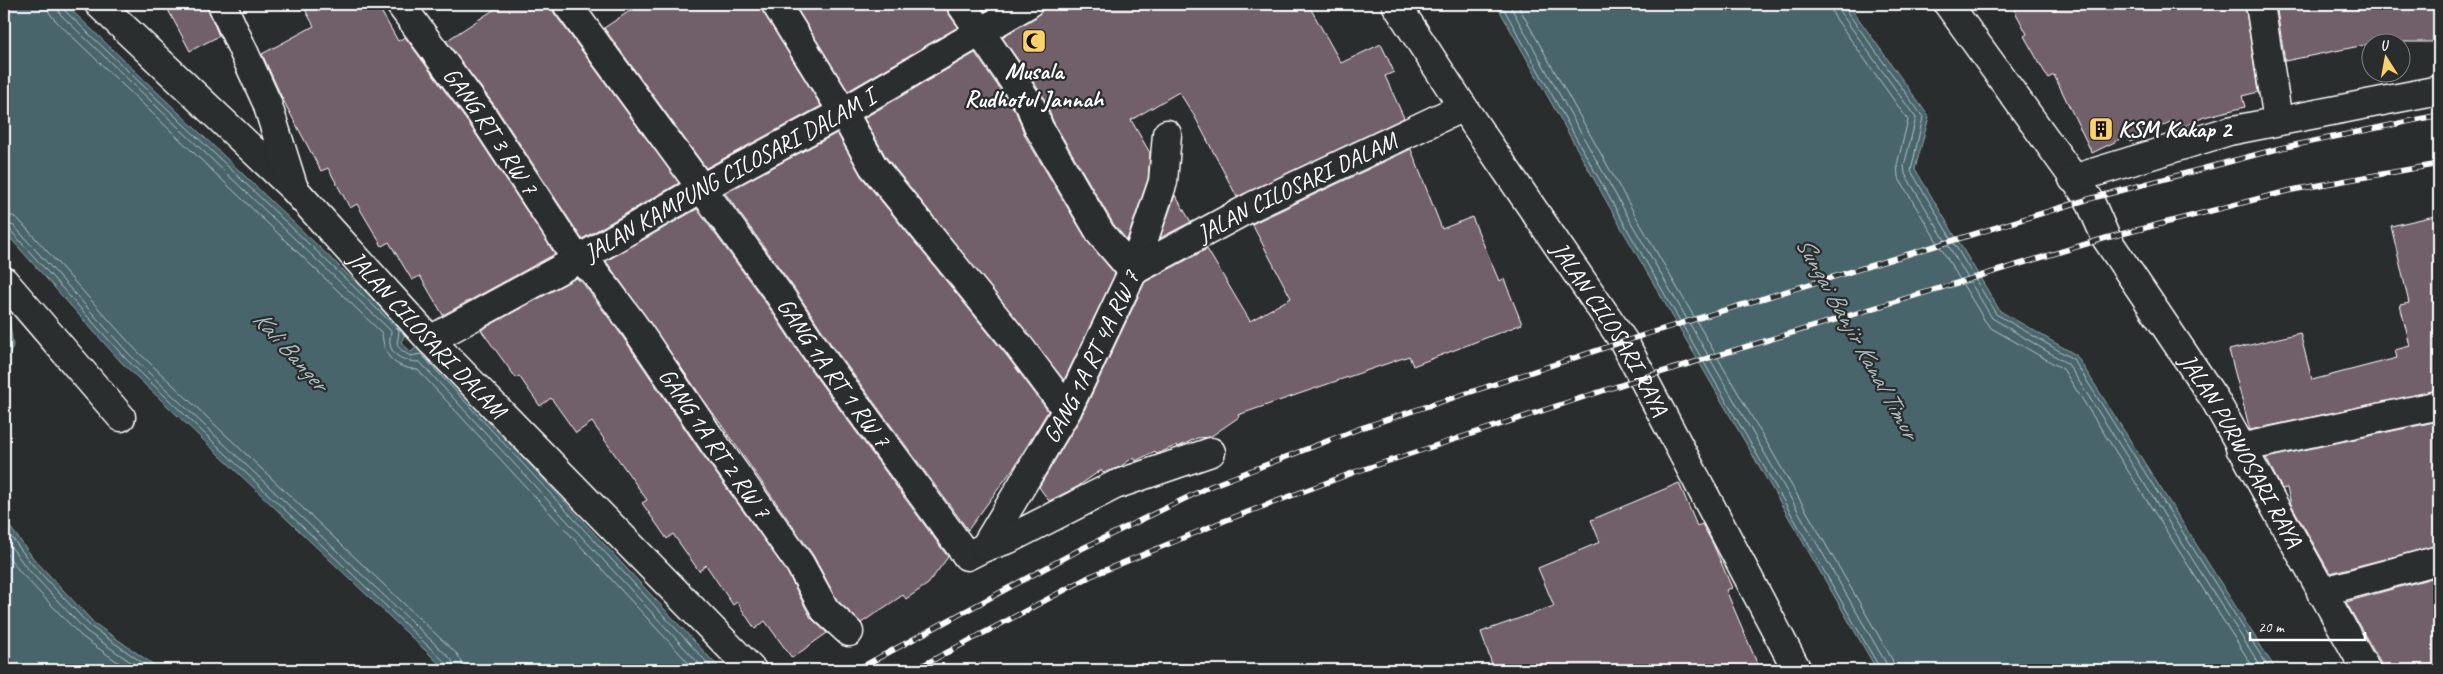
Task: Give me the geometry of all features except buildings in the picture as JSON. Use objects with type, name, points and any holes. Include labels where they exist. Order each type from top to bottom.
[{"type":"street","name":"JALAN CILOSARI DALAM","points":[[99,4],[293,188],[430,340],[752,670]]},
{"type":"street","name":"GANG RT 3 RW 7","points":[[400,4],[482,115],[577,260]]},
{"type":"street","name":"GANG 1A RT 1 RW 7","points":[[567,4],[700,189],[976,552]]},
{"type":"street","points":[[776,4],[843,112],[873,166],[1019,346],[1067,410]]},
{"type":"street","points":[[961,4],[1030,105],[1039,128],[1101,234],[1133,271]]},
{"type":"street","name":"JALAN KAMPUNG CILOSARI DALAM I","points":[[430,340],[577,260],[700,189],[843,112],[1028,4]]},
{"type":"street","name":"JALAN CILOSARI RAYA","points":[[1396,4],[1463,107],[1624,342],[1797,670]]},
{"type":"street","name":"JALAN PURWOSARI RAYA","points":[[1948,4],[2088,199],[2106,238],[2215,400],[2240,448],[2366,670]]},
{"type":"street","points":[[2260,4],[2278,121]]},
{"type":"street","points":[[226,13],[267,103],[293,188]]},
{"type":"street","points":[[2073,178],[2229,131],[2439,90]]},
{"type":"street","name":"JALAN CILOSARI DALAM","points":[[1133,271],[1253,206],[1463,107]]},
{"type":"street","name":"GANG 1A RT 4A RW 7","points":[[976,552],[1067,410],[1133,271],[1163,182],[1167,134]]},
{"type":"street","name":"GANG 1A RT 2 RW 7","points":[[577,260],[593,270],[633,324],[713,442],[800,564],[825,610],[849,632]]},
{"type":"street","points":[[4,282],[121,417]]},
{"type":"street","points":[[2240,448],[2439,405]]},
{"type":"street","points":[[976,552],[1009,539],[1115,485],[1211,452]]},
{"type":"street","points":[[2321,592],[2439,560]]},
{"type":"water","name":"Kali Banger","points":[[4,4],[65,4],[407,331],[401,342],[411,352],[419,345],[721,670],[446,670],[121,362],[4,231]]},
{"type":"water","name":"Sungai Banjir Kanal Timur","points":[[1496,4],[1848,4],[1929,117],[1915,169],[2000,311],[2076,355],[2276,670],[1877,670],[1622,229]]},
{"type":"water","points":[[4,302],[7,303],[13,346],[4,365]]},
{"type":"water","points":[[4,519],[34,559],[94,623],[161,670],[4,670]]},
{"type":"railway","points":[[856,670],[1081,549],[1211,486],[1361,428],[1653,332],[2089,199],[2281,148],[2439,115]]},
{"type":"railway","points":[[914,670],[1091,576],[1224,521],[1355,472],[1642,378],[2106,238],[2292,190],[2439,164]]},
{"type":"place","name":"Musala Rudhotul Jannah","points":[[1034,41]]},
{"type":"place","name":"KSM Kakap 2","points":[[2101,129]]}]
